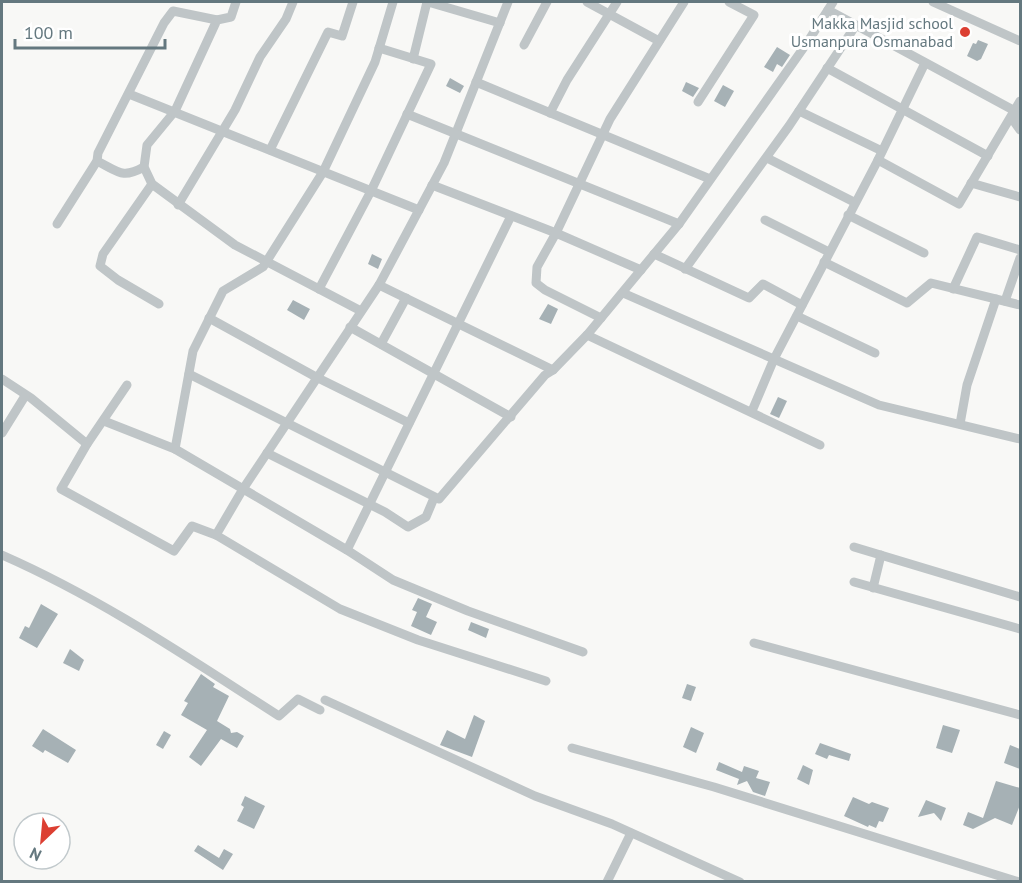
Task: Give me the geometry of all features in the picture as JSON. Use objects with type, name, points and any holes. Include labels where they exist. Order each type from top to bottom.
[{"type":"street","points":[[57,224],[97,161],[98,153],[164,22],[172,11],[217,20],[231,17],[236,2]]},
{"type":"street","points":[[178,206],[223,130],[260,57],[286,19],[293,2]]},
{"type":"street","points":[[270,150],[328,32],[342,36],[353,2]]},
{"type":"street","points":[[175,449],[193,351],[209,318],[224,291],[263,267],[323,172],[375,62],[393,2]]},
{"type":"street","points":[[413,59],[427,2],[500,22]]},
{"type":"street","points":[[216,535],[316,377],[379,285],[432,185],[456,132],[508,2]]},
{"type":"street","points":[[524,45],[547,2]]},
{"type":"street","points":[[587,2],[659,41]]},
{"type":"street","points":[[550,113],[567,80],[617,2]]},
{"type":"street","points":[[601,318],[545,290],[536,283],[537,267],[603,135],[684,2]]},
{"type":"street","points":[[698,102],[754,15],[729,2]]},
{"type":"street","points":[[933,2],[1020,41]]},
{"type":"street","points":[[189,374],[439,499],[545,375],[553,370],[587,335],[679,224],[830,6],[855,25],[1015,111]]},
{"type":"street","points":[[217,20],[175,111],[147,145],[144,167],[152,184],[178,206],[235,245],[361,311]]},
{"type":"street","points":[[686,269],[767,158],[855,25]]},
{"type":"street","points":[[320,289],[371,191],[430,64],[379,48]]},
{"type":"street","points":[[752,411],[774,359],[854,202],[878,160],[925,63]]},
{"type":"street","points":[[827,68],[988,156]]},
{"type":"street","points":[[476,82],[710,179]]},
{"type":"street","points":[[129,94],[418,210]]},
{"type":"street","points":[[878,160],[959,204],[1020,101]]},
{"type":"street","points":[[799,111],[882,151]]},
{"type":"street","points":[[1015,111],[1015,123],[1020,130]]},
{"type":"street","points":[[407,114],[679,224]]},
{"type":"street","points":[[767,158],[854,202]]},
{"type":"street","points":[[97,161],[124,175],[144,167]]},
{"type":"street","points":[[971,183],[1020,197]]},
{"type":"street","points":[[152,184],[103,254],[100,266],[117,280],[159,304]]},
{"type":"street","points":[[432,185],[556,233],[641,270]]},
{"type":"street","points":[[848,215],[924,253]]},
{"type":"street","points":[[347,549],[512,216]]},
{"type":"street","points":[[765,220],[829,252]]},
{"type":"street","points":[[953,289],[977,237],[1020,250]]},
{"type":"street","points":[[654,254],[749,298],[763,284],[802,305]]},
{"type":"street","points":[[960,424],[967,385],[1000,300],[1020,258]]},
{"type":"street","points":[[824,262],[907,303],[931,283],[1020,305]]},
{"type":"street","points":[[379,285],[553,370]]},
{"type":"street","points":[[622,293],[879,405],[1020,439]]},
{"type":"street","points":[[381,344],[406,298]]},
{"type":"street","points":[[797,316],[875,353]]},
{"type":"street","points":[[209,318],[316,377],[409,423]]},
{"type":"street","points":[[350,327],[511,417]]},
{"type":"street","points":[[587,335],[820,445]]},
{"type":"street","points":[[2,379],[87,444]]},
{"type":"street","points":[[127,385],[87,444],[61,489],[174,551],[192,526],[216,535],[340,609],[418,640],[546,681]]},
{"type":"street","points":[[2,433],[25,396]]},
{"type":"street","points":[[104,421],[175,449],[347,549],[393,580],[468,611],[583,652]]},
{"type":"street","points":[[267,453],[369,504],[408,527],[426,517],[434,498]]},
{"type":"street","points":[[854,547],[1020,597]]},
{"type":"street","points":[[2,555],[60,581],[136,624],[279,716],[298,699],[320,710]]},
{"type":"street","points":[[873,588],[881,555]]},
{"type":"street","points":[[854,582],[1020,629]]},
{"type":"street","points":[[754,643],[1020,715]]},
{"type":"street","points":[[326,700],[535,796],[631,833],[740,882]]},
{"type":"street","points":[[572,748],[714,788],[1019,882]]},
{"type":"street","points":[[608,882],[631,833]]},
{"type":"building","points":[[978,40],[988,44],[981,59],[977,61],[967,56],[973,43],[976,44]]},
{"type":"building","points":[[777,47],[790,55],[782,67],[777,64],[773,72],[764,67]]},
{"type":"building","points":[[450,78],[464,86],[460,93],[446,86]]},
{"type":"building","points":[[686,82],[699,88],[693,97],[682,91]]},
{"type":"building","points":[[723,85],[734,91],[725,107],[714,101]]},
{"type":"building","points":[[372,254],[382,259],[378,269],[368,264]]},
{"type":"building","points":[[293,300],[310,309],[304,320],[287,310]]},
{"type":"building","points":[[548,304],[558,309],[551,324],[539,319]]},
{"type":"building","points":[[778,397],[787,401],[779,418],[770,414]]},
{"type":"building","points":[[418,598],[432,604],[426,617],[437,622],[431,635],[411,626],[417,612],[412,610]]},
{"type":"building","points":[[41,604],[58,614],[37,648],[19,638],[25,626],[29,628]]},
{"type":"building","points":[[471,622],[489,629],[486,638],[468,630]]},
{"type":"building","points":[[70,649],[84,660],[79,671],[63,663]]},
{"type":"building","points":[[201,674],[215,684],[213,687],[229,696],[217,721],[230,729],[231,733],[237,732],[244,736],[237,748],[221,739],[201,766],[189,757],[207,730],[181,715],[188,703],[184,701]]},
{"type":"building","points":[[687,684],[696,687],[691,701],[682,698]]},
{"type":"building","points":[[474,715],[485,721],[472,757],[440,745],[447,730],[465,739]]},
{"type":"building","points":[[943,725],[960,730],[952,753],[936,748]]},
{"type":"building","points":[[691,727],[704,733],[696,753],[683,747]]},
{"type":"building","points":[[43,729],[76,750],[68,763],[45,750],[43,753],[32,746]]},
{"type":"building","points":[[164,731],[171,735],[163,749],[156,745]]},
{"type":"building","points":[[820,743],[851,754],[849,761],[829,755],[827,759],[815,754]]},
{"type":"building","points":[[1010,745],[1020,749],[1020,769],[1004,763]]},
{"type":"building","points":[[719,762],[742,772],[744,766],[759,771],[756,778],[770,782],[765,796],[753,792],[747,781],[737,785],[739,779],[716,770]]},
{"type":"building","points":[[803,765],[813,770],[809,785],[797,779]]},
{"type":"building","points":[[996,781],[1020,788],[1020,805],[1012,825],[995,818],[973,829],[963,825],[968,812],[983,818]]},
{"type":"building","points":[[245,796],[265,806],[254,829],[237,821],[244,807],[241,805]]},
{"type":"building","points":[[853,797],[869,804],[872,802],[889,808],[883,822],[879,821],[876,828],[869,825],[868,827],[844,816]]},
{"type":"building","points":[[926,800],[946,808],[941,821],[934,813],[918,817]]},
{"type":"building","points":[[198,845],[219,858],[224,849],[233,854],[223,870],[194,851]]},
{"type":"place","name":"Makka Masjid school Usmanpura Osmanabad","points":[[965,32]]}]
